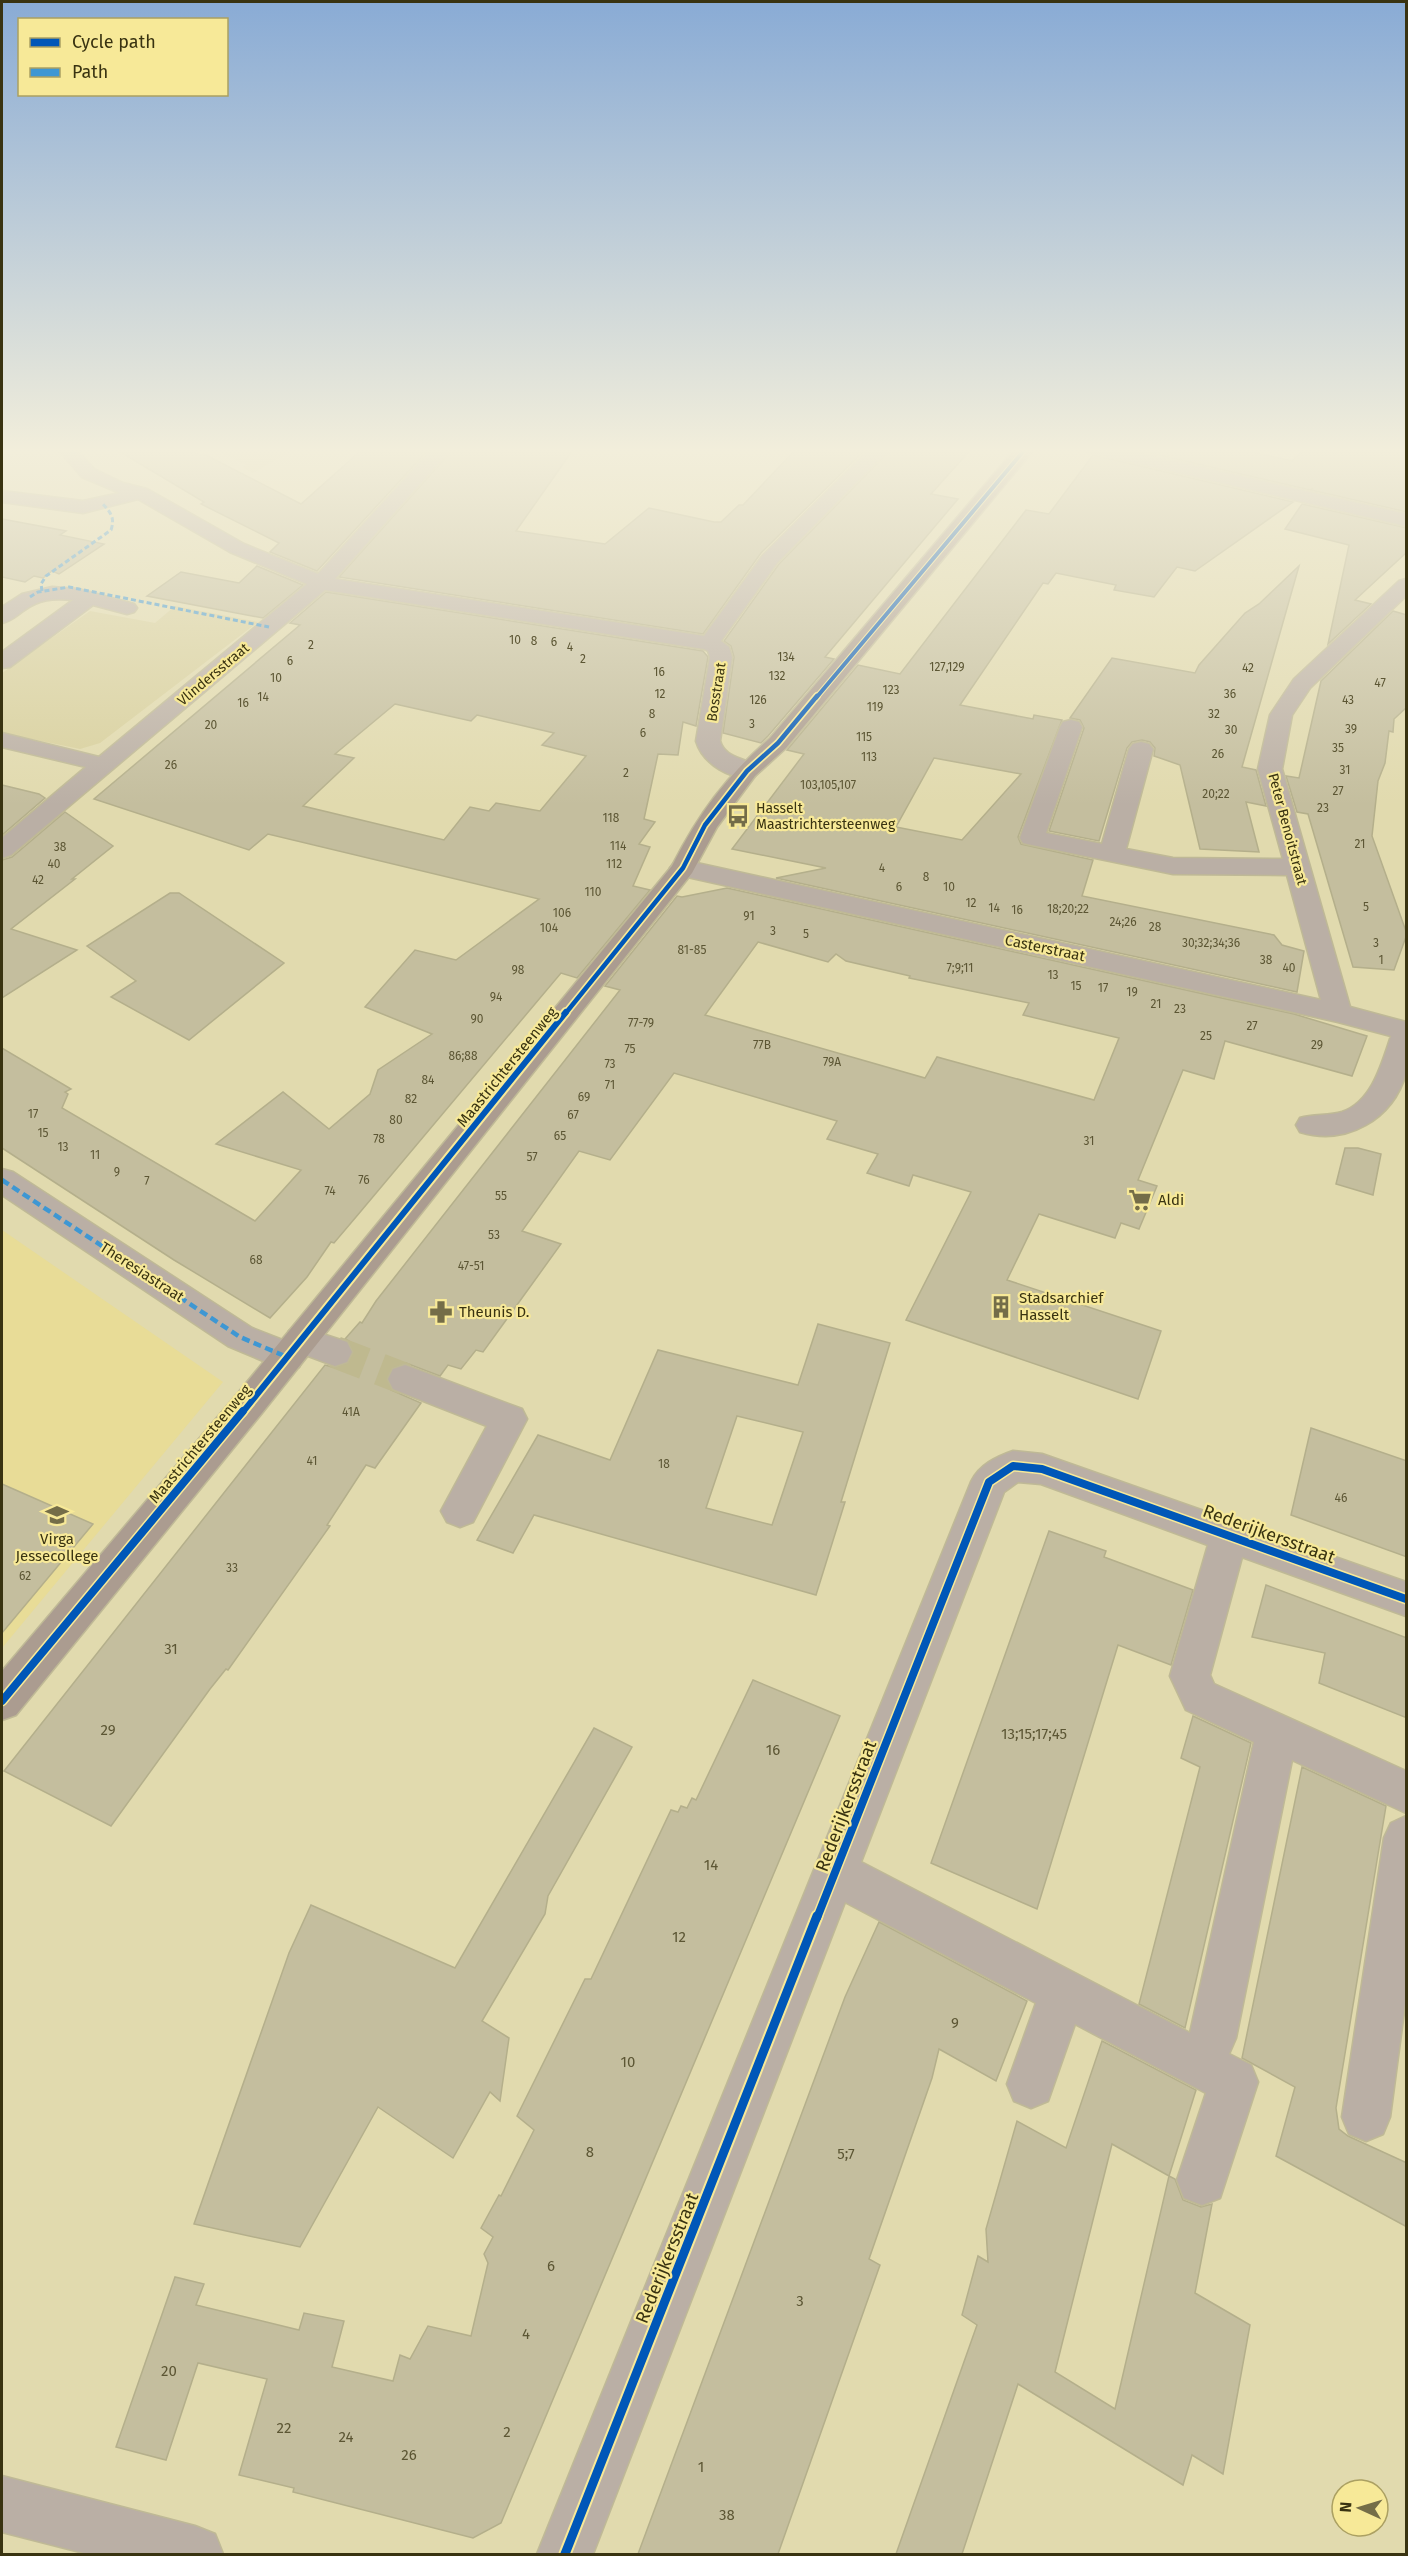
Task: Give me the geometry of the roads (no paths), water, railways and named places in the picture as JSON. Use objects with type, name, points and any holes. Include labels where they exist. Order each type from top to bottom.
[{"type":"main road","name":"Maastrichtersteenweg","points":[[2,1701],[294,1348],[683,868],[705,825],[747,771],[778,743],[927,566]]},
{"type":"street","points":[[281,566],[321,583],[709,643]]},
{"type":"street","name":"Vlindersstraat","points":[[2,850],[321,583],[336,566]]},
{"type":"street","name":"Bosstraat","points":[[747,771],[720,760],[710,751],[708,741],[722,657],[718,647],[709,643],[765,566]]},
{"type":"street","name":"Peter Benoitstraat","points":[[1338,1013],[1270,769],[1281,715],[1302,684],[1407,585]]},
{"type":"street","points":[[2,617],[30,597],[63,593],[127,608]]},
{"type":"street","points":[[2,662],[88,599]]},
{"type":"street","points":[[1071,727],[1032,838],[1173,866],[1298,867]]},
{"type":"street","points":[[2,740],[105,765]]},
{"type":"street","points":[[1112,854],[1141,749]]},
{"type":"street","name":"Casterstraat","points":[[683,868],[1338,1013],[1407,1032]]},
{"type":"street","points":[[1311,1125],[1334,1126],[1357,1117],[1376,1103],[1407,1032]]},
{"type":"street","name":"Theresiastraat","points":[[2,1180],[240,1337],[294,1348],[335,1352]]},
{"type":"street","points":[[405,1379],[509,1419],[460,1511]]},
{"type":"street","name":"Rederijkersstraat","points":[[565,2554],[989,1482],[1012,1466],[1042,1469],[1407,1599]]},
{"type":"street","points":[[1229,1536],[1190,1676],[1200,1697],[1407,1792]]},
{"type":"street","points":[[1212,2038],[1277,1732]]},
{"type":"street","points":[[1366,2117],[1407,1838]]},
{"type":"street","points":[[836,1873],[1234,2082],[1202,2180]]},
{"type":"street","points":[[1031,2084],[1063,1991]]},
{"type":"street","points":[[2,2504],[195,2554]]},
{"type":"tunnel","points":[[335,1352],[405,1379]]},
{"type":"place","name":"Hasselt Maastrichtersteenweg","points":[[738,816]]},
{"type":"place","name":"Aldi","points":[[1140,1200]]},
{"type":"place","name":"Stadsarchief Hasselt","points":[[1001,1307]]},
{"type":"place","name":"Theunis D.","points":[[441,1312]]},
{"type":"place","name":"Virga Jessecollege","points":[[57,1515]]}]
